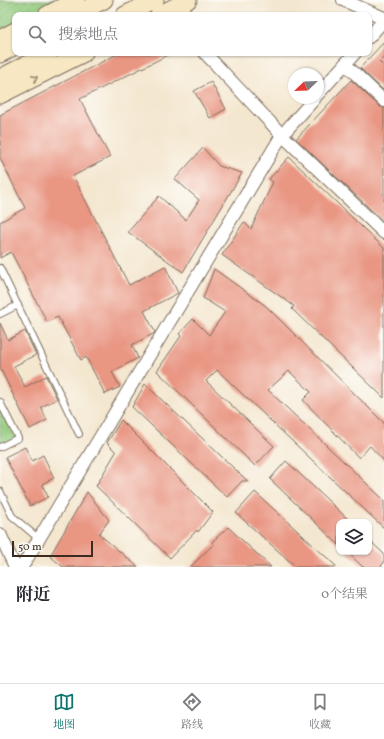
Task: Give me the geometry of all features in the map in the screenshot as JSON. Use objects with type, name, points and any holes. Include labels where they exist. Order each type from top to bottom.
[{"type":"street","points":[[53,12],[76,0]]},
{"type":"street","points":[[81,12],[104,0]]},
{"type":"street","points":[[131,12],[155,0]]},
{"type":"street","points":[[168,10],[188,0]]},
{"type":"street","points":[[343,0],[369,12]]},
{"type":"street","points":[[372,13],[384,19],[372,33]]},
{"type":"street","points":[[0,39],[12,33]]},
{"type":"street","points":[[0,54],[12,48]]},
{"type":"street","points":[[0,78],[43,56]]},
{"type":"street","points":[[0,95],[78,56]]},
{"type":"street","points":[[208,56],[282,134],[384,233]]},
{"type":"street","points":[[324,87],[352,56]]},
{"type":"street","points":[[345,64],[384,100]]},
{"type":"street","points":[[22,567],[282,134],[310,104]]},
{"type":"street","points":[[0,534],[15,567]]},
{"type":"lane","points":[[0,268],[79,434]]},
{"type":"lane","points":[[0,314],[18,305]]},
{"type":"lane","points":[[0,402],[18,438],[0,447]]},
{"type":"lane","points":[[0,491],[12,516],[39,539]]},
{"type":"green space","points":[[0,0],[103,0],[80,12],[12,12],[12,47],[0,53]]},
{"type":"green space","points":[[0,402],[18,438],[0,447]]},
{"type":"building","points":[[384,42],[384,57],[379,62],[384,66],[384,91],[360,68]]},
{"type":"building","points":[[113,56],[166,56],[80,99],[110,157],[73,176],[129,285],[165,266],[178,293],[144,311],[155,332],[132,345],[138,358],[112,372],[120,387],[105,394],[86,357],[81,360],[58,317],[47,322],[11,252],[0,258],[0,222],[25,208],[0,158],[0,115]]},
{"type":"building","points":[[351,80],[379,106],[384,108],[384,222],[296,139]]},
{"type":"building","points":[[211,82],[226,109],[210,118],[194,91]]},
{"type":"building","points":[[203,148],[219,166],[242,173],[183,272],[128,232],[159,196],[186,220],[199,200],[175,179]]},
{"type":"building","points":[[289,157],[384,248],[384,398],[292,309],[294,306],[222,255],[244,222],[251,229],[273,182],[269,179]]},
{"type":"building","points":[[214,269],[266,306],[384,423],[384,461],[370,446],[359,458],[303,400],[311,392],[289,371],[268,390],[384,500],[384,528],[217,370],[206,381],[274,446],[255,466],[157,371],[181,336],[179,334],[193,319],[209,335],[225,312],[203,298]]},
{"type":"building","points":[[0,323],[8,340],[25,331],[36,355],[14,366],[25,387],[46,376],[57,399],[41,407],[47,420],[30,429],[0,368]]},
{"type":"building","points":[[145,384],[248,481],[242,481],[227,497],[132,407]]},
{"type":"building","points":[[121,420],[213,512],[198,532],[197,530],[170,558],[96,486],[116,452],[107,443]]},
{"type":"building","points":[[25,447],[32,461],[43,455],[54,478],[42,484],[48,497],[30,506],[5,457]]},
{"type":"building","points":[[286,461],[348,519],[336,519],[336,542],[270,479]]},
{"type":"building","points":[[87,492],[109,520],[99,534],[138,567],[63,567],[50,556]]},
{"type":"building","points":[[255,492],[337,567],[296,567],[236,513]]},
{"type":"building","points":[[228,527],[271,567],[190,567],[214,544],[212,542]]},
{"type":"building","points":[[372,543],[384,554],[384,563],[380,567],[363,567],[350,555],[372,555]]}]
